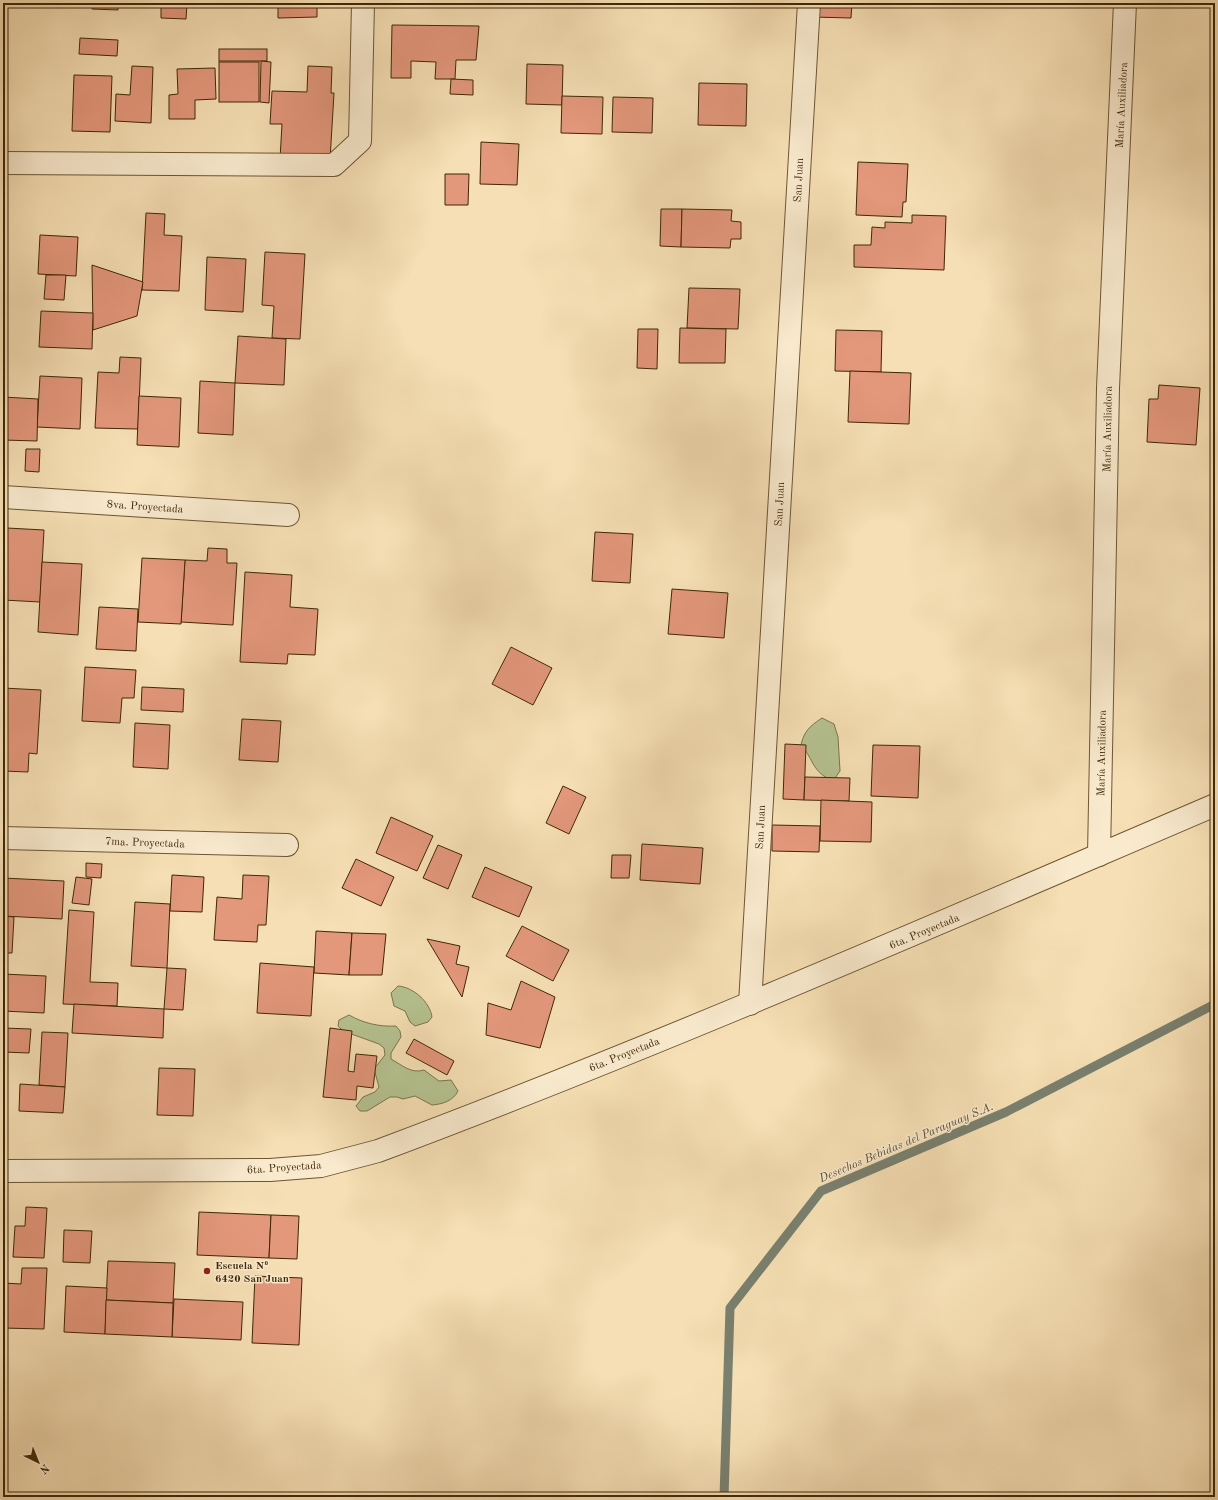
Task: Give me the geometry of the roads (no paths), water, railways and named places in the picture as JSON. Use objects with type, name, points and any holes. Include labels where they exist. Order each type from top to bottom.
[{"type":"street","points":[[3,163],[334,165],[360,141],[363,3]]},
{"type":"street","name":"San Juan","points":[[750,1004],[808,3]]},
{"type":"street","name":"María Auxiliadora","points":[[1099,855],[1108,388],[1125,3]]},
{"type":"street","name":"8va. Proyectada","points":[[3,497],[288,515]]},
{"type":"street","name":"6ta. Proyectada","points":[[3,1171],[270,1170],[321,1166],[378,1151],[750,1004],[1215,805]]},
{"type":"street","name":"7ma. Proyectada","points":[[3,838],[287,845]]},
{"type":"waterway","name":"Desechos Bebidas del Paraguay S.A.","points":[[724,1497],[730,1308],[821,1191],[1006,1112],[1215,1004]]},
{"type":"place","name":"Escuela Nº 6420 San Juan","points":[[207,1271]]}]
